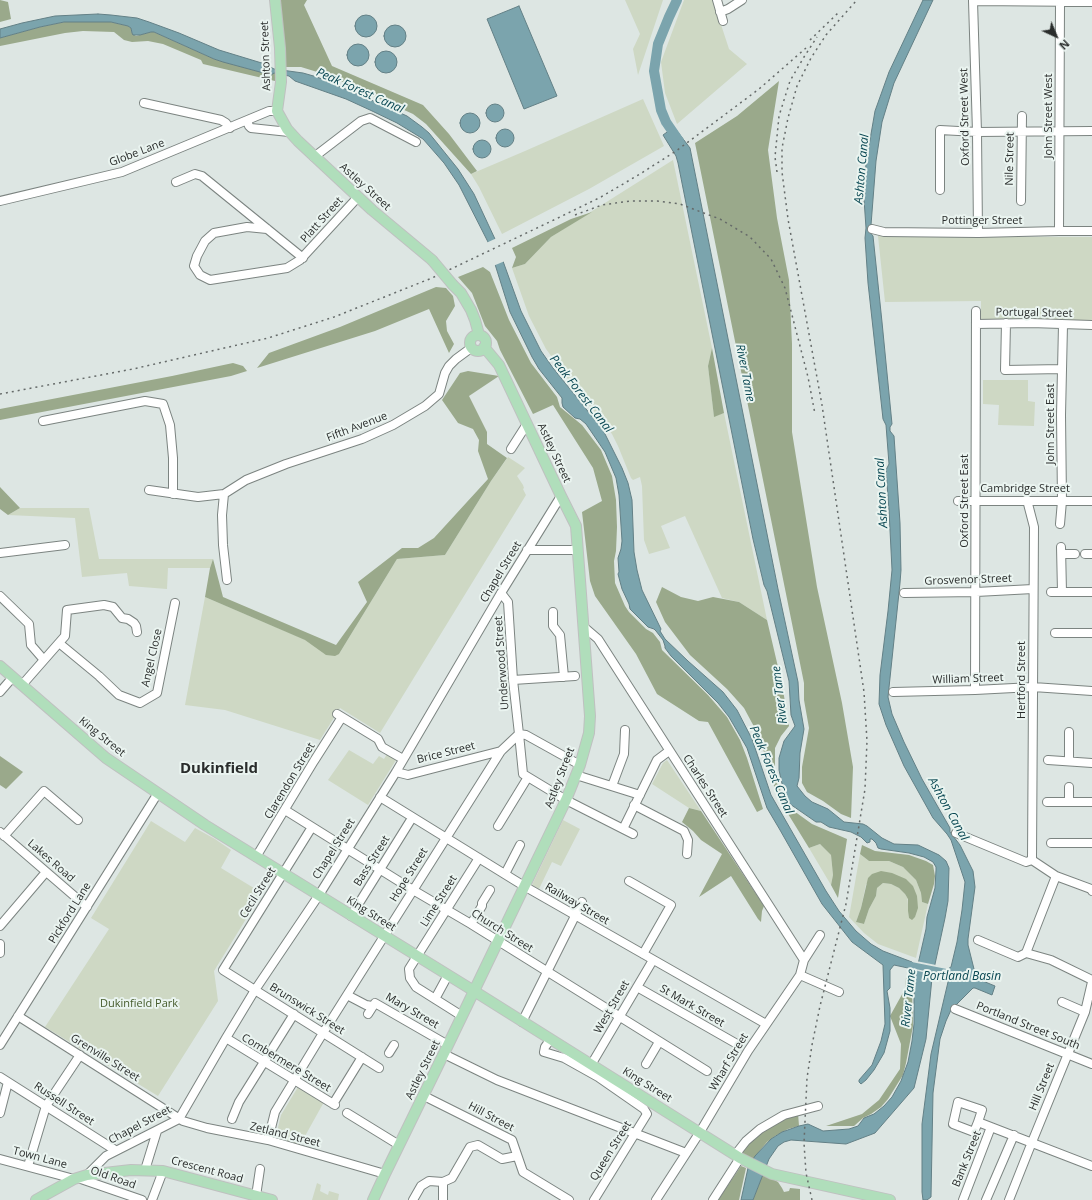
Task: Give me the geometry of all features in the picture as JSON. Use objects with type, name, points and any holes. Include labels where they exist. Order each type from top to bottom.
[{"type":"main road","name":"Ashton Street","points":[[275,0],[281,82],[277,112]]},
{"type":"main road","name":"Astley Street","points":[[277,112],[290,132],[314,157],[358,197],[432,260],[461,293],[471,310],[476,325],[477,335]]},
{"type":"main road","points":[[477,335],[482,336],[485,340],[484,347],[478,351],[471,348],[470,341],[472,337],[477,335]]},
{"type":"main road","name":"Astley Street","points":[[373,1200],[566,800],[580,765],[589,733],[590,716],[576,526],[499,365],[484,347]]},
{"type":"main road","name":"King Street","points":[[0,666],[106,758],[158,794],[256,857],[474,991],[740,1158],[772,1174],[890,1200]]},
{"type":"main road","name":"Crescent Road","points":[[80,1177],[131,1170],[162,1171],[272,1200]]},
{"type":"main road","points":[[36,1200],[80,1177]]},
{"type":"street","points":[[717,0],[723,21]]},
{"type":"street","points":[[720,12],[742,0]]},
{"type":"street","name":"Oxford Street West","points":[[978,233],[973,1],[1060,2]]},
{"type":"street","points":[[1060,2],[1092,2]]},
{"type":"street","name":"John Street West","points":[[1060,2],[1060,231]]},
{"type":"street","points":[[144,103],[222,120],[230,128]]},
{"type":"street","name":"Globe Lane","points":[[0,201],[122,172],[269,111],[277,112]]},
{"type":"street","name":"Nile Street","points":[[1021,201],[1022,116]]},
{"type":"street","points":[[314,157],[361,120],[370,118],[416,142]]},
{"type":"street","points":[[247,121],[251,128],[290,132]]},
{"type":"street","points":[[940,190],[940,130],[977,132],[1092,131]]},
{"type":"street","points":[[176,182],[194,174],[202,176],[303,258]]},
{"type":"street","name":"Platt Street","points":[[267,229],[247,227],[214,233],[205,241],[197,256],[194,266],[200,275],[210,280],[287,268],[303,258],[358,197]]},
{"type":"street","name":"Pottinger Street","points":[[872,229],[884,232],[978,233],[1092,231]]},
{"type":"street","name":"Oxford Street East","points":[[975,690],[976,311]]},
{"type":"street","points":[[1006,323],[1005,370],[1062,368]]},
{"type":"street","name":"Portugal Street","points":[[976,324],[1006,323],[1092,325]]},
{"type":"street","name":"John Street East","points":[[1060,524],[1062,501],[1062,325]]},
{"type":"street","name":"Fifth Avenue","points":[[224,494],[246,480],[286,464],[362,439],[405,418],[425,406],[440,394],[445,372],[449,366],[471,348]]},
{"type":"street","points":[[44,421],[145,401],[163,404],[170,425],[174,458],[173,494]]},
{"type":"street","points":[[511,450],[527,424]]},
{"type":"street","points":[[149,490],[198,497],[224,494],[222,515],[223,545],[227,580]]},
{"type":"street","name":"Chapel Street","points":[[80,1177],[115,1150],[157,1131],[179,1119],[255,990],[319,895],[396,772],[501,593],[561,496]]},
{"type":"street","name":"Hertford Street","points":[[1027,500],[1034,527],[1032,860]]},
{"type":"street","name":"Cambridge Street","points":[[958,501],[1092,501]]},
{"type":"street","points":[[0,553],[65,545]]},
{"type":"street","points":[[527,550],[578,550]]},
{"type":"street","points":[[1062,592],[1061,550],[1075,554]]},
{"type":"street","name":"Grosvenor Street","points":[[904,593],[976,592],[1033,589]]},
{"type":"street","points":[[1051,592],[1092,592]]},
{"type":"street","name":"Underwood Street","points":[[501,593],[508,602],[512,680],[523,774],[528,777]]},
{"type":"street","points":[[0,596],[29,624],[31,645],[44,660]]},
{"type":"street","name":"Angel Close","points":[[59,643],[100,676],[119,695],[140,703],[157,693],[175,603]]},
{"type":"street","points":[[22,685],[65,636],[67,610],[104,605],[113,608],[122,618],[128,619],[134,623],[137,632]]},
{"type":"street","points":[[553,612],[553,626],[560,636],[564,677]]},
{"type":"street","name":"Charles Street","points":[[584,627],[598,639],[804,960]]},
{"type":"street","points":[[1055,633],[1092,633]]},
{"type":"street","points":[[512,680],[575,676]]},
{"type":"street","points":[[0,692],[13,677]]},
{"type":"street","name":"William Street","points":[[893,692],[1033,687],[1092,691]]},
{"type":"street","name":"Clarendon Street","points":[[256,857],[340,716],[378,739],[382,747],[403,759]]},
{"type":"street","points":[[612,786],[624,754],[625,730]]},
{"type":"street","points":[[1069,732],[1069,761]]},
{"type":"street","points":[[519,734],[526,734],[580,765]]},
{"type":"street","name":"Hope Street","points":[[268,1140],[276,1112],[323,1033],[501,751],[519,734]]},
{"type":"street","name":"Brice Street","points":[[396,772],[408,775],[501,751]]},
{"type":"street","points":[[623,829],[657,760],[669,751]]},
{"type":"street","points":[[1048,760],[1092,763]]},
{"type":"street","points":[[576,775],[640,795]]},
{"type":"street","points":[[498,826],[528,777],[566,800],[633,834]]},
{"type":"street","points":[[1069,787],[1069,802]]},
{"type":"street","points":[[2,834],[44,791],[78,820]]},
{"type":"street","name":"Pickford Lane","points":[[0,1045],[158,794]]},
{"type":"street","name":"Railway Street","points":[[380,797],[412,818],[575,916],[766,1024]]},
{"type":"street","points":[[1047,802],[1092,802]]},
{"type":"street","points":[[634,805],[684,831],[688,840],[687,854]]},
{"type":"street","name":"Church Street","points":[[285,810],[707,1071]]},
{"type":"street","name":"Bass Street","points":[[351,916],[412,818]]},
{"type":"street","name":"Cecil Street","points":[[223,970],[312,827]]},
{"type":"street","points":[[956,833],[1026,862],[1032,860],[1056,876],[1092,891]]},
{"type":"street","name":"Lakes Road","points":[[2,834],[87,907]]},
{"type":"street","points":[[1051,843],[1092,843]]},
{"type":"street","points":[[505,874],[520,845]]},
{"type":"street","name":"Lime Street","points":[[462,1016],[416,987],[410,978],[409,970],[479,858]]},
{"type":"street","points":[[0,926],[46,872]]},
{"type":"street","points":[[978,940],[1018,957],[1026,953],[1056,876]]},
{"type":"street","points":[[629,880],[671,905],[643,954]]},
{"type":"street","points":[[471,924],[490,890]]},
{"type":"street","points":[[522,1022],[582,902]]},
{"type":"street","name":"Wharf Street","points":[[656,1200],[700,1132],[748,1051],[800,975],[804,960],[820,934]]},
{"type":"street","points":[[0,944],[0,953]]},
{"type":"street","points":[[1026,953],[1051,960],[1092,981]]},
{"type":"street","name":"West Street","points":[[591,1065],[653,960]]},
{"type":"street","name":"Brunswick Street","points":[[223,970],[379,1068]]},
{"type":"street","points":[[435,999],[448,975]]},
{"type":"street","points":[[800,975],[839,992]]},
{"type":"street","name":"Hill Street","points":[[1009,1200],[1085,1012],[1092,981]]},
{"type":"street","name":"St Mark Street","points":[[637,987],[737,1044]]},
{"type":"street","points":[[348,994],[366,1005],[375,1003]]},
{"type":"street","points":[[1062,1002],[1085,1012]]},
{"type":"street","name":"Mary Street","points":[[368,1014],[375,1003],[446,1050],[497,1080],[686,1153]]},
{"type":"street","name":"Portland Street South","points":[[955,1009],[1092,1064]]},
{"type":"street","points":[[232,1119],[239,1102],[294,1014]]},
{"type":"street","name":"Grenville Street","points":[[18,1016],[155,1102],[179,1119]]},
{"type":"street","name":"Combermere Street","points":[[226,1038],[334,1105],[362,1057]]},
{"type":"street","name":"Queen Street","points":[[550,1040],[545,1047],[544,1052],[564,1058],[598,1077],[644,1109],[647,1114],[594,1200]]},
{"type":"street","points":[[646,1064],[659,1042]]},
{"type":"street","points":[[389,1053],[394,1045]]},
{"type":"street","points":[[28,1166],[46,1106],[80,1055]]},
{"type":"street","name":"Russell Street","points":[[0,1077],[115,1150]]},
{"type":"street","points":[[0,1110],[8,1082]]},
{"type":"street","name":"Hill Street","points":[[424,1096],[512,1140],[523,1172],[569,1200]]},
{"type":"street","points":[[713,1200],[740,1158],[746,1141],[784,1115],[818,1106]]},
{"type":"street","points":[[347,1113],[399,1144]]},
{"type":"street","name":"Zetland Street","points":[[179,1119],[207,1128],[268,1140],[385,1174]]},
{"type":"street","points":[[978,1122],[1092,1166]]},
{"type":"street","name":"Bank Street","points":[[963,1200],[991,1127]]},
{"type":"street","points":[[145,1170],[157,1131]]},
{"type":"street","points":[[986,1200],[1014,1136]]},
{"type":"street","points":[[413,1200],[421,1186],[428,1181],[442,1182],[452,1178],[470,1147],[478,1145],[502,1159],[517,1156]]},
{"type":"street","name":"Town Lane","points":[[0,1158],[28,1166],[80,1177]]},
{"type":"street","points":[[256,1196],[260,1169]]},
{"type":"street","points":[[152,1200],[162,1171]]},
{"type":"street","name":"Old Road","points":[[80,1177],[142,1200]]},
{"type":"street","points":[[442,1182],[443,1200]]},
{"type":"green space","points":[[0,0],[8,2],[11,19],[0,22]]},
{"type":"green space","points":[[276,0],[307,0],[304,5],[332,66],[423,105],[449,134],[477,171],[471,174],[426,124],[413,114],[327,75],[301,67],[286,67]]},
{"type":"green space","points":[[625,0],[663,0],[638,75],[633,49],[640,34]]},
{"type":"green space","points":[[684,0],[713,0],[729,49],[747,64],[677,124],[665,93],[661,62]]},
{"type":"green space","points":[[64,22],[111,22],[128,26],[131,28],[132,33],[136,36],[154,32],[214,59],[271,75],[276,73],[275,81],[203,64],[201,60],[163,44],[148,41],[132,42],[124,40],[114,32],[83,31],[65,33],[0,46],[0,38]]},
{"type":"green space","points":[[779,81],[768,150],[777,218],[789,280],[792,344],[792,432],[817,587],[842,703],[853,767],[851,818],[841,814],[807,792],[802,783],[802,767],[809,728],[804,700],[804,683],[695,143],[737,116]]},
{"type":"green space","points":[[643,99],[664,146],[589,189],[502,234],[471,174]]},
{"type":"green space","points":[[673,160],[712,348],[708,366],[714,416],[724,413],[767,620],[739,602],[722,598],[685,516],[661,526],[670,548],[649,554],[644,540],[642,486],[640,477],[633,480],[631,478],[612,434],[546,349],[529,316],[512,268],[525,264],[551,237]]},
{"type":"green space","points":[[592,212],[551,237],[525,264],[512,268],[516,257],[512,248],[571,219]]},
{"type":"green space","points":[[878,236],[1092,237],[1092,320],[981,320],[981,301],[885,302]]},
{"type":"green space","points":[[483,267],[490,272],[509,320],[531,363],[557,397],[560,407],[582,425],[601,450],[612,476],[616,500],[617,527],[614,561],[615,583],[625,606],[646,629],[653,633],[660,642],[662,650],[708,695],[727,717],[740,740],[763,809],[757,812],[708,722],[699,721],[657,694],[636,654],[595,596],[590,581],[582,512],[602,501],[593,468],[553,405],[533,414],[500,350],[497,341],[485,326],[472,293],[458,277]]},
{"type":"green space","points":[[436,287],[446,288],[453,296],[455,306],[446,321],[447,331],[454,344],[449,353],[429,309],[375,331],[257,368],[269,353],[340,327]]},
{"type":"green space","points":[[712,348],[724,413],[714,417],[708,366]]},
{"type":"green space","points":[[233,363],[243,366],[247,371],[231,376],[0,420],[0,409]]},
{"type":"green space","points":[[468,371],[499,376],[469,396],[487,432],[487,444],[507,458],[445,555],[397,559],[339,654],[335,656],[326,655],[305,640],[205,597],[213,559],[223,597],[336,645],[367,602],[358,582],[402,548],[418,548],[434,538],[488,479],[478,451],[479,440],[473,429],[458,423],[442,400],[460,373]]},
{"type":"green space","points":[[983,380],[1028,380],[1028,401],[1035,402],[1034,426],[998,425],[999,405],[983,404]]},
{"type":"green space","points":[[508,457],[525,468],[517,476],[523,485],[526,495],[380,733],[340,708],[320,740],[225,710],[185,705],[205,597],[339,654],[397,559],[445,555],[491,481]]},
{"type":"green space","points":[[0,487],[20,508],[8,515],[0,509]]},
{"type":"green space","points":[[20,508],[89,508],[99,559],[213,559],[210,568],[168,568],[167,589],[129,586],[127,573],[82,577],[75,518],[8,515]]},
{"type":"green space","points":[[662,587],[681,597],[698,601],[713,597],[739,602],[767,620],[782,684],[789,726],[781,736],[775,748],[775,773],[787,806],[812,824],[847,839],[838,898],[831,885],[833,875],[831,855],[820,844],[809,848],[777,796],[759,736],[744,708],[727,689],[690,655],[665,622],[656,602]]},
{"type":"green space","points":[[349,750],[373,764],[379,756],[384,759],[387,754],[396,760],[368,805],[328,780]]},
{"type":"green space","points":[[0,756],[23,772],[6,789],[0,785]]},
{"type":"green space","points":[[667,760],[701,811],[689,808],[652,784],[663,763]]},
{"type":"green space","points":[[689,808],[701,811],[764,906],[761,922],[731,876],[699,897],[722,854],[701,840],[682,822]]},
{"type":"green space","points":[[563,820],[580,829],[561,866],[552,862],[539,889],[532,885]]},
{"type":"green space","name":"Dukinfield Park","points":[[151,821],[185,842],[195,828],[215,839],[231,850],[221,868],[262,893],[214,971],[218,1001],[158,1096],[45,1027],[109,929],[91,918]]},
{"type":"green space","points":[[820,844],[831,855],[833,875],[831,885],[809,848]]},
{"type":"green space","points":[[862,845],[875,851],[909,855],[933,865],[935,876],[934,884],[928,904],[922,902],[921,893],[916,880],[903,867],[889,861],[869,861],[860,854]]},
{"type":"green space","points":[[860,854],[869,861],[889,861],[903,867],[916,880],[921,893],[922,902],[928,904],[916,958],[878,944],[864,933],[849,917]],"holes":[[[906,879],[907,898],[899,888],[891,884],[883,883],[877,888],[876,896],[869,909],[864,924],[856,922],[861,908],[866,884]]]},
{"type":"green space","points":[[881,871],[892,873],[906,879],[913,886],[917,896],[918,908],[915,917],[912,920],[909,918],[908,899],[905,894],[899,888],[891,884],[883,883],[877,888],[876,896],[869,909],[864,924],[856,922],[868,878],[872,874]]},
{"type":"green space","points":[[913,972],[915,974],[912,990],[913,1026],[903,1075],[888,1099],[881,1107],[863,1118],[854,1126],[826,1126],[862,1114],[879,1100],[900,1069],[901,1044],[890,1016],[905,989],[906,978]]},
{"type":"green space","points":[[298,1087],[324,1102],[300,1145],[275,1140],[281,1115]]},
{"type":"green space","points":[[798,1113],[799,1126],[788,1129],[775,1136],[767,1142],[753,1159],[740,1152],[764,1131]]},
{"type":"green space","points":[[741,1166],[746,1168],[739,1200],[718,1200]]},
{"type":"green space","points":[[763,1174],[778,1182],[784,1192],[789,1191],[790,1188],[800,1189],[800,1200],[753,1200]]},
{"type":"green space","points":[[317,1183],[321,1185],[320,1191],[328,1195],[329,1191],[339,1194],[338,1200],[312,1200]]},
{"type":"water","name":"Portland Basin","points":[[923,0],[933,0],[894,83],[882,122],[876,161],[871,225],[869,227],[869,231],[873,236],[882,322],[892,424],[890,431],[894,436],[900,523],[901,570],[888,697],[892,714],[922,779],[950,828],[950,832],[960,845],[973,871],[975,887],[968,945],[976,977],[995,986],[992,995],[973,988],[951,1010],[940,1039],[933,1093],[931,1197],[927,1200],[923,1200],[922,1192],[922,1124],[931,1054],[948,982],[945,974],[938,971],[940,969],[946,970],[951,967],[957,942],[965,882],[951,840],[933,818],[904,766],[886,725],[879,704],[880,675],[892,570],[886,470],[889,464],[886,425],[883,419],[868,283],[864,199],[866,163],[875,111],[889,72]]},
{"type":"water","points":[[519,6],[557,96],[524,109],[487,19]]},
{"type":"water","points":[[98,14],[137,18],[179,33],[219,50],[265,64],[274,69],[303,73],[317,77],[369,99],[407,116],[422,127],[429,133],[458,169],[474,194],[495,239],[521,311],[541,351],[603,430],[622,468],[628,483],[632,500],[634,552],[637,570],[642,590],[661,629],[660,631],[665,639],[723,692],[737,710],[752,739],[771,795],[839,911],[856,931],[871,944],[883,951],[912,962],[915,965],[908,968],[894,965],[890,970],[890,988],[887,991],[890,1008],[890,1031],[884,1053],[874,1070],[861,1084],[859,1080],[872,1065],[881,1041],[885,1024],[883,965],[852,942],[822,904],[767,808],[747,748],[729,717],[718,703],[671,656],[665,648],[663,640],[656,631],[648,627],[630,609],[618,574],[618,558],[622,541],[619,495],[616,478],[605,452],[586,424],[580,419],[575,418],[563,407],[562,398],[539,369],[532,357],[510,312],[488,242],[459,185],[444,163],[423,139],[397,123],[346,99],[295,81],[289,76],[274,73],[271,75],[214,59],[154,32],[133,35],[131,28],[128,26],[111,22],[64,22],[0,38],[0,29],[22,23],[55,16]]},
{"type":"water","points":[[366,15],[374,18],[377,26],[374,34],[366,37],[358,34],[355,26],[358,18]]},
{"type":"water","points":[[395,25],[403,28],[406,36],[403,44],[395,47],[387,44],[384,36],[387,28]]},
{"type":"water","points":[[354,44],[362,44],[369,51],[369,59],[362,66],[354,66],[347,59],[347,51]]},
{"type":"water","points":[[382,51],[390,51],[397,58],[397,66],[390,73],[382,73],[375,66],[375,58]]},
{"type":"water","points":[[491,104],[499,104],[504,109],[502,120],[499,122],[491,122],[486,117],[486,109]]},
{"type":"water","points":[[470,113],[477,116],[480,123],[477,130],[470,133],[463,130],[460,123],[463,116]]},
{"type":"water","points":[[674,127],[690,148],[798,682],[799,700],[804,729],[797,786],[812,802],[828,809],[844,822],[863,824],[882,838],[894,844],[918,845],[939,855],[946,861],[949,868],[948,901],[932,978],[926,1039],[914,1088],[875,1133],[846,1144],[791,1140],[778,1146],[769,1159],[753,1200],[741,1200],[748,1168],[755,1156],[771,1139],[782,1132],[808,1124],[823,1131],[849,1129],[858,1126],[864,1118],[874,1114],[884,1106],[892,1097],[901,1081],[908,1062],[912,1041],[916,973],[926,929],[927,917],[935,888],[936,867],[933,862],[924,857],[881,849],[878,848],[872,839],[870,839],[870,842],[867,843],[861,837],[851,832],[829,827],[821,822],[816,822],[790,804],[784,793],[779,770],[779,758],[784,741],[795,726],[791,715],[789,681],[753,539],[678,163],[676,156],[663,135]]},
{"type":"water","points":[[501,129],[509,129],[514,134],[512,145],[509,147],[501,147],[496,142],[496,134]]},
{"type":"water","points":[[478,140],[486,140],[491,145],[489,156],[486,158],[478,158],[473,153],[473,145]]},
{"type":"pier","points":[[497,238],[505,261],[493,266],[486,243]]},
{"type":"pier","points":[[916,961],[936,965],[934,975],[914,970]]},
{"type":"waterway","name":"River Tame","points":[[677,0],[658,44],[654,71],[661,110],[666,122],[679,141]]},
{"type":"waterway","name":"Peak Forest Canal","points":[[906,964],[946,972]]},
{"type":"railway","points":[[812,1200],[806,1173],[804,1143],[807,1078],[820,1006],[846,904],[865,789],[867,741],[864,692],[822,405],[788,219],[782,172],[782,148],[788,118],[797,86],[811,58],[826,35],[857,0]]},
{"type":"railway","points":[[810,40],[838,13]]},
{"type":"railway","points":[[777,172],[775,157],[779,116],[790,81],[817,37]]},
{"type":"railway","points":[[0,394],[133,369],[268,338],[334,317],[432,278],[601,197],[640,174],[676,151],[759,89],[806,48]]},
{"type":"railway","points":[[575,215],[602,205],[630,201],[657,201],[680,204],[720,219],[750,237],[771,259],[785,288],[808,377],[815,414]]},
{"type":"district","name":"Dukinfield","points":[[219,769]]},
{"type":"water label","name":"Ashton Canal","points":[[862,169]]},
{"type":"water label","name":"Ashton Canal","points":[[882,493]]},
{"type":"water label","name":"Ashton Canal","points":[[948,809]]}]
